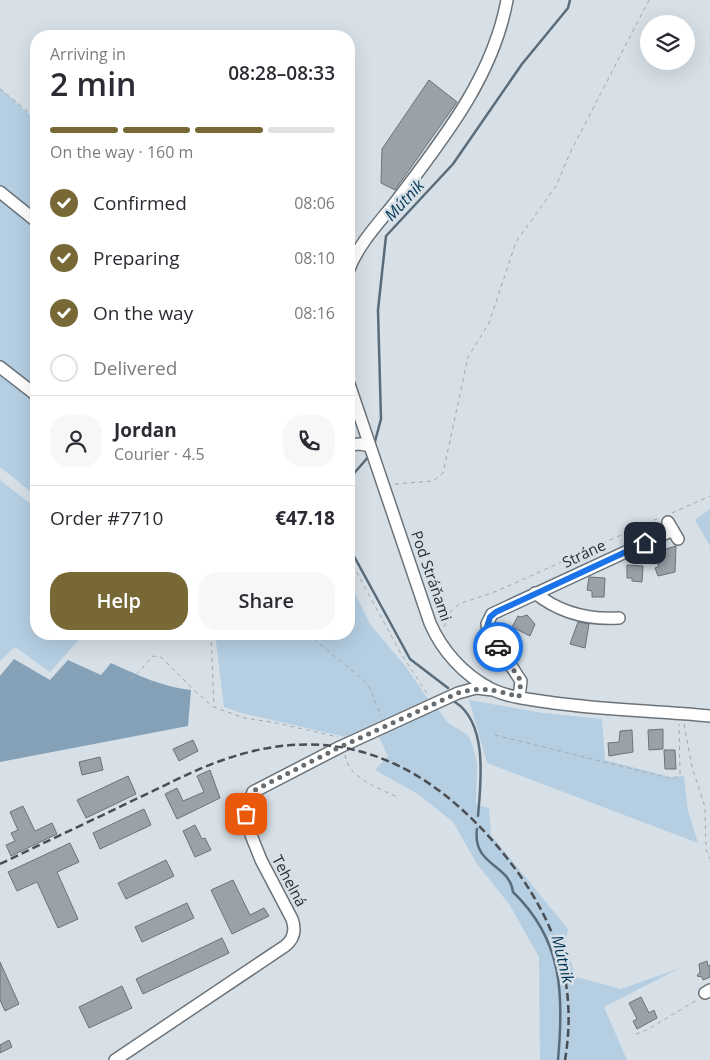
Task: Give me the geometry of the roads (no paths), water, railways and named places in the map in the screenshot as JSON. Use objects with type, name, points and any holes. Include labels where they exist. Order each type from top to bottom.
[{"type":"street","points":[[355,257],[359,249],[433,151],[476,86],[497,38],[507,0]]},
{"type":"street","points":[[0,192],[30,216]]},
{"type":"street","points":[[0,367],[30,390]]},
{"type":"street","name":"Pod Stráňami","points":[[355,402],[435,634],[444,648],[464,670],[493,690],[519,697],[576,706],[710,716]]},
{"type":"street","points":[[355,444],[360,444],[370,448]]},
{"type":"street","name":"Stráne","points":[[519,697],[521,681],[491,638],[487,627],[490,617],[496,612],[673,530]]},
{"type":"street","points":[[535,594],[552,605],[583,617],[619,618]]},
{"type":"street","points":[[458,693],[465,677],[464,670]]},
{"type":"street","name":"Tehelná","points":[[115,1060],[291,940],[295,932],[294,923],[251,835],[246,814],[248,800],[255,790],[385,726],[458,693],[476,688],[493,690]]},
{"type":"waterway","name":"Mútnik","points":[[374,445],[381,419],[378,310],[386,236],[453,164],[522,64],[568,8],[570,0]]},
{"type":"waterway","name":"Mútnik","points":[[355,472],[370,455]]},
{"type":"waterway","name":"Mútnik","points":[[355,558],[410,659],[448,688]]},
{"type":"waterway","name":"Mútnik","points":[[455,702],[466,712],[478,738],[481,771],[478,816]]},
{"type":"waterway","name":"Mútnik","points":[[477,829],[477,841],[480,851],[505,876],[513,892],[530,910],[542,929],[551,949],[560,991],[561,1013],[558,1060]]},
{"type":"railway","points":[[0,864],[190,773],[223,760],[266,748],[307,745],[345,748],[382,758],[416,775],[448,798],[478,825],[507,858],[538,904],[550,928],[565,978],[568,1004],[565,1060]]}]
